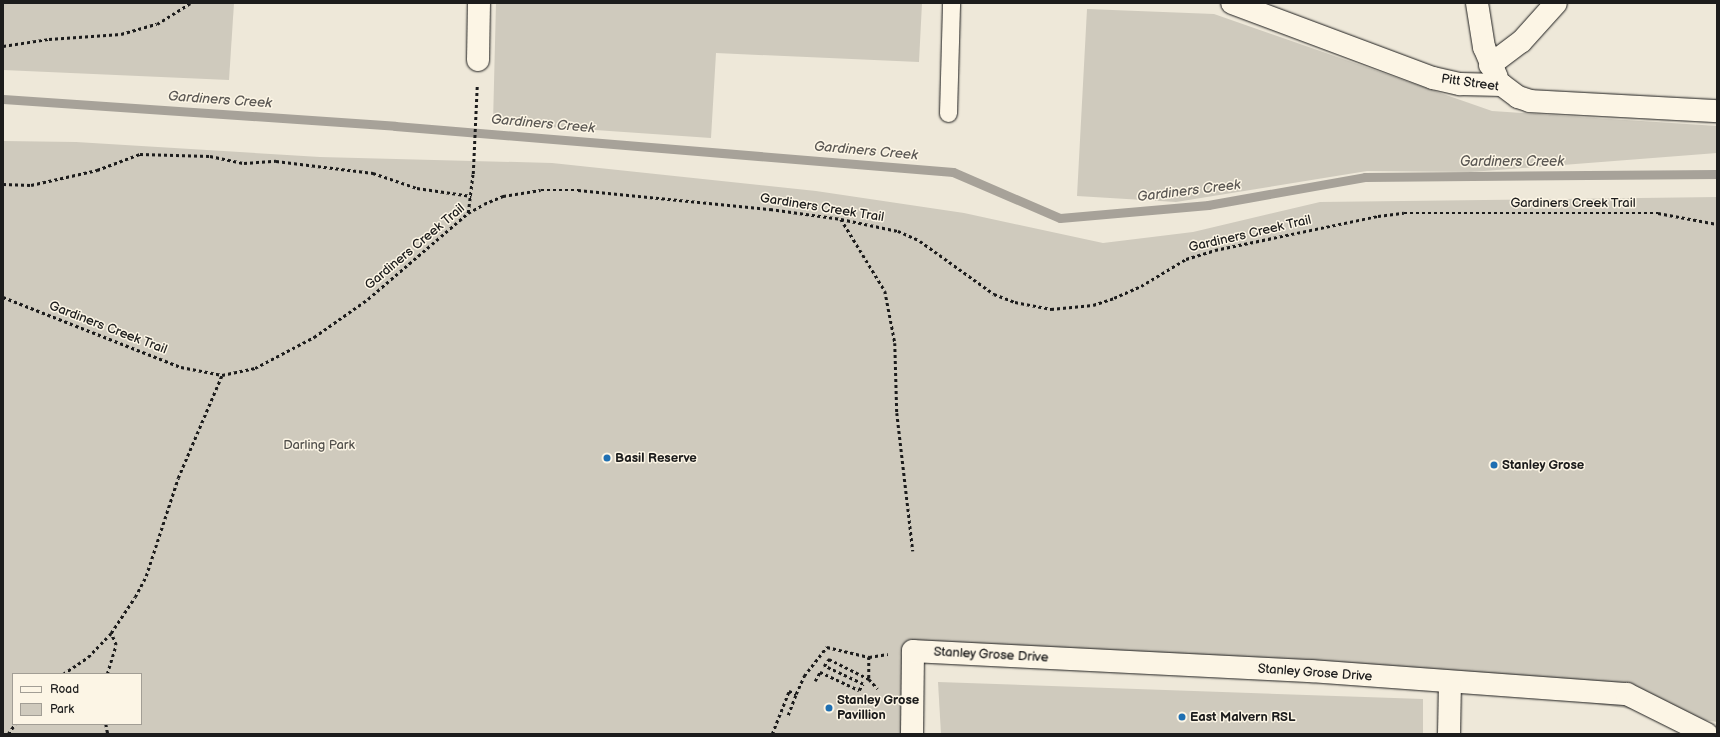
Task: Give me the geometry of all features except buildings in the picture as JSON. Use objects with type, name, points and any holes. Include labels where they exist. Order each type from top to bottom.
[{"type":"street","points":[[478,60],[479,3]]},
{"type":"street","name":"Pitt Street","points":[[1232,3],[1433,78],[1460,84],[1502,85],[1518,97],[1530,101],[1717,111]]},
{"type":"street","points":[[1476,3],[1484,47],[1490,65],[1502,85]]},
{"type":"street","points":[[1490,65],[1521,42],[1556,3]]},
{"type":"street","name":"Stanley Grose Drive","points":[[912,734],[913,651],[1311,671],[1450,683],[1627,694],[1707,734]]},
{"type":"street","points":[[1449,734],[1450,683]]},
{"type":"lane","points":[[948,113],[951,3]]},
{"type":"path","points":[[3,46],[49,39],[121,34],[157,24],[190,3]]},
{"type":"path","points":[[468,213],[473,174],[477,116],[477,85]]},
{"type":"path","points":[[3,184],[31,185],[46,182],[98,170],[140,154],[194,155],[244,163],[276,161],[373,173],[417,188],[471,196]]},
{"type":"path","name":"Gardiners Creek Trail","points":[[3,297],[181,367],[222,375],[255,368],[314,337],[368,299],[468,213],[503,196],[542,190],[578,190],[841,218],[898,231],[920,241],[994,294],[1015,302],[1051,309],[1093,305],[1114,298],[1141,286],[1186,259],[1215,250],[1378,216],[1404,213],[1658,213],[1717,224]]},
{"type":"path","points":[[841,218],[884,291],[895,343],[897,413],[914,551]]},
{"type":"path","points":[[64,673],[88,657],[111,633],[123,617],[146,576],[178,478],[222,375]]},
{"type":"path","points":[[107,673],[116,645],[111,633]]},
{"type":"path","points":[[788,715],[804,676],[827,647],[868,656],[870,679]]},
{"type":"path","points":[[815,681],[820,672],[859,690],[863,684],[824,666],[829,659],[870,679],[878,689]]},
{"type":"path","points":[[772,734],[789,691],[796,694]]},
{"type":"path","points":[[8,734],[14,725]]},
{"type":"green space","points":[[3,3],[234,3],[229,80],[3,70]]},
{"type":"green space","points":[[496,3],[922,3],[919,62],[716,53],[711,138],[493,123]]},
{"type":"green space","points":[[1087,9],[1214,14],[1492,111],[1717,126],[1717,153],[1471,172],[1367,171],[1176,202],[1077,196]]},
{"type":"green space","name":"Darling Park","points":[[3,141],[76,142],[320,157],[552,163],[816,191],[964,213],[1103,243],[1193,232],[1320,202],[1717,197],[1717,722],[1313,662],[904,654],[902,734],[3,734]]},
{"type":"green space","name":"East Malvern RSL","points":[[938,682],[1423,699],[1423,734],[941,734]]},
{"type":"waterway","name":"Gardiners Creek","points":[[3,99],[395,126],[953,172],[1060,218],[1208,205],[1365,177],[1717,174]]},
{"type":"place","name":"Basil Reserve","points":[[607,458]]},
{"type":"place","name":"Stanley Grose","points":[[1494,465]]},
{"type":"place","name":"Stanley Grose Pavillion","points":[[829,708]]},
{"type":"place","name":"East Malvern RSL","points":[[1182,717]]}]
